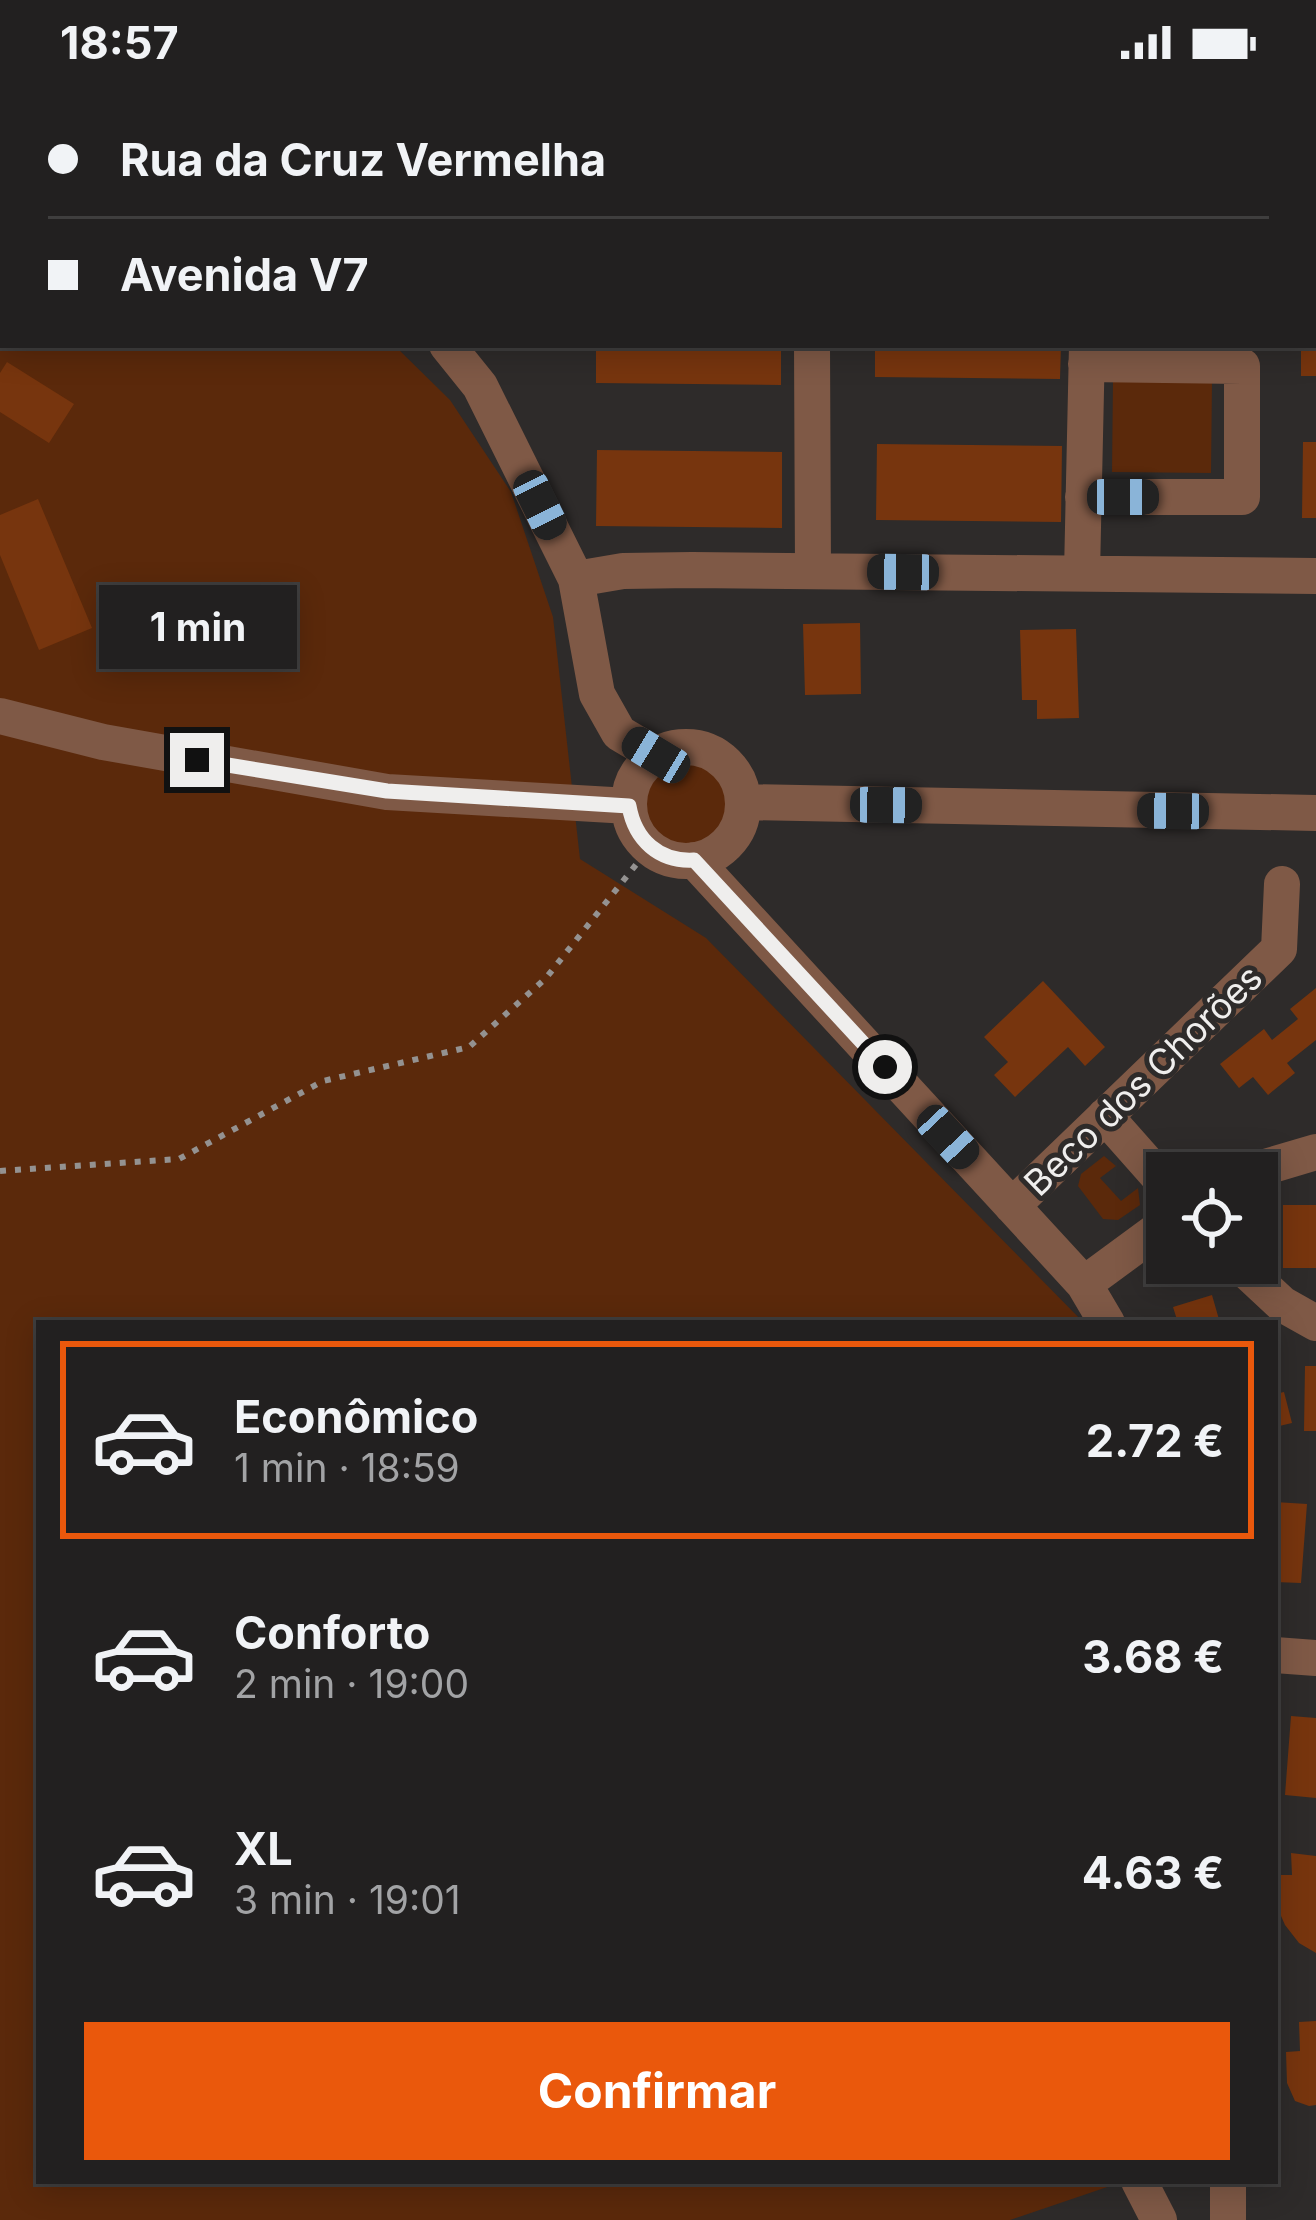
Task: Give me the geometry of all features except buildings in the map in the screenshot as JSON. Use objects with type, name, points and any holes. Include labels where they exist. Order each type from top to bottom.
[{"type":"street","points":[[449,348],[480,386],[576,579],[597,694],[619,733],[656,755]]},
{"type":"street","points":[[812,348],[813,571]]},
{"type":"street","points":[[1082,573],[1086,354],[1242,366],[1242,497],[1084,497]]},
{"type":"street","points":[[576,579],[623,571],[1316,576]]},
{"type":"street","points":[[0,716],[174,756],[387,791],[629,806]]},
{"type":"street","points":[[690,747],[713,754],[738,779],[743,802],[739,825],[726,845],[694,860],[671,858],[650,847],[635,829],[629,806],[634,783],[656,755],[690,747]]},
{"type":"street","points":[[743,802],[1316,813]]},
{"type":"street","points":[[694,860],[1084,1284],[1105,1320]]},
{"type":"street","name":"Beco dos Chorões","points":[[1012,1206],[1279,949],[1282,884]]},
{"type":"street","points":[[1105,1116],[1146,1162]]},
{"type":"street","points":[[1278,1163],[1316,1152]]},
{"type":"street","points":[[1084,1284],[1146,1238]]},
{"type":"street","points":[[1261,1284],[1282,1304],[1316,1323]]},
{"type":"street","points":[[1278,1655],[1316,1658]]},
{"type":"street","points":[[1140,2184],[1160,2220]]},
{"type":"street","points":[[1228,2184],[1228,2220]]},
{"type":"path","points":[[0,1171],[179,1159],[323,1081],[469,1047],[546,978],[650,847]]},
{"type":"shaded area","points":[[0,348],[397,348],[450,400],[511,492],[553,617],[580,859],[706,938],[1081,1320],[36,1320],[36,2184],[1116,2184],[1010,2220],[0,2220]]},
{"type":"shaded area","points":[[1113,380],[1212,381],[1211,473],[1112,472]]},
{"type":"shaded area","points":[[687,761],[717,773],[729,803],[717,833],[687,845],[657,833],[645,803],[657,773]]},
{"type":"shaded area","points":[[1104,1156],[1116,1166],[1100,1178],[1121,1201],[1138,1188],[1140,1205],[1118,1220],[1103,1219],[1078,1186],[1081,1174]]},
{"type":"route","points":[[197,760],[387,791],[629,806],[641,838],[671,858],[694,860],[885,1067]]}]
